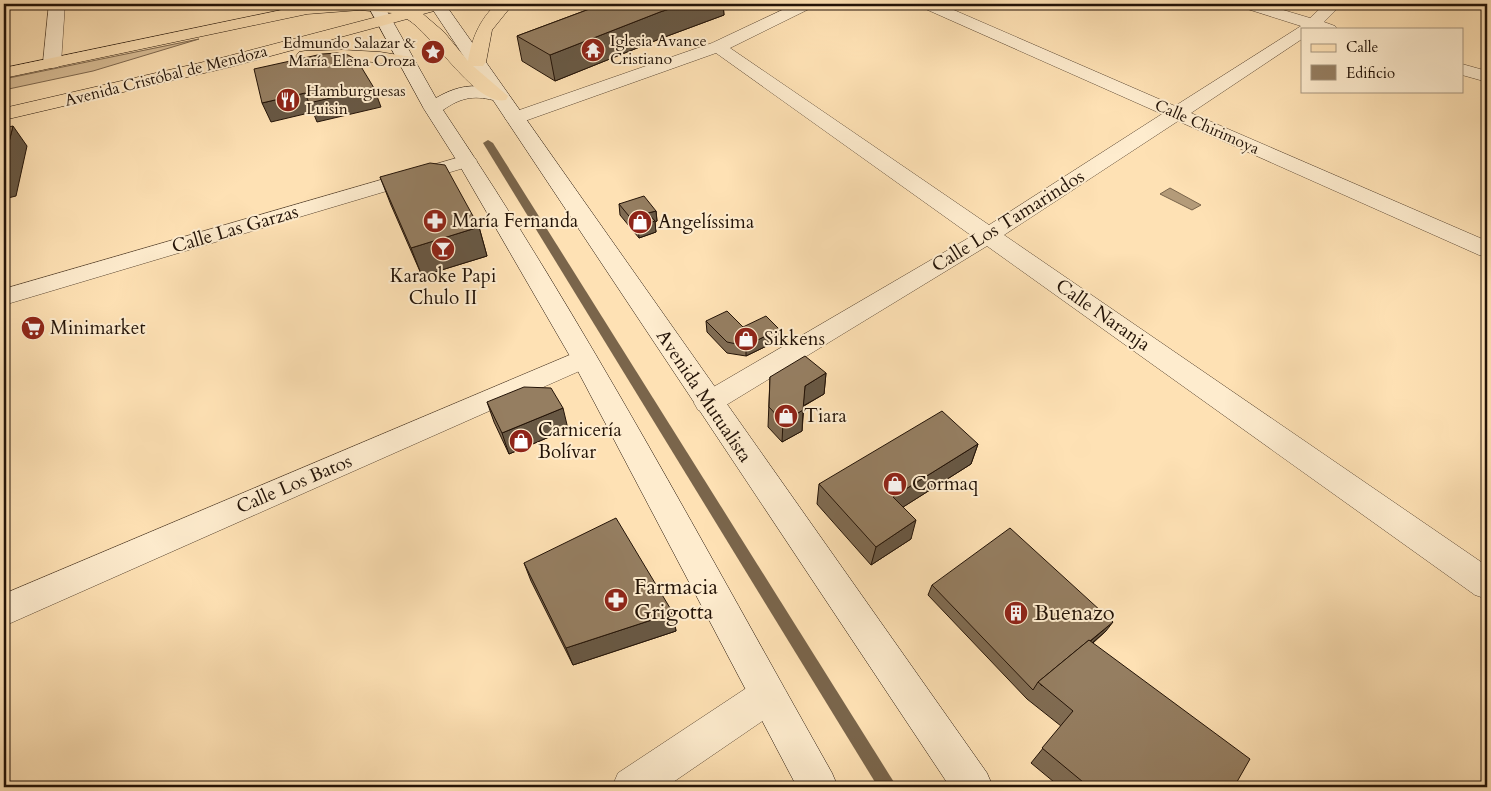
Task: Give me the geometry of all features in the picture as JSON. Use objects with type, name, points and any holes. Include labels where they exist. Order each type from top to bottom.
[{"type":"main road","name":"Avenida Cristóbal de Mendoza","points":[[4,73],[256,21],[292,8],[329,4]]},
{"type":"main road","points":[[410,13],[439,4]]},
{"type":"main road","points":[[477,62],[480,36],[490,18],[505,4]]},
{"type":"main road","points":[[292,8],[348,6],[380,8],[410,13],[424,23],[480,83],[507,107]]},
{"type":"main road","name":"Avenida Cristóbal de Mendoza","points":[[187,52],[380,8]]},
{"type":"main road","name":"Avenida Cristóbal de Mendoza","points":[[4,114],[224,63],[380,8]]},
{"type":"main road","points":[[224,63],[350,54],[405,61]]},
{"type":"street","points":[[52,63],[56,4]]},
{"type":"street","name":"Avenida Mutualista","points":[[439,4],[708,402],[973,787]]},
{"type":"street","points":[[433,109],[455,94],[477,90],[507,107],[718,46],[807,4]]},
{"type":"street","name":"Calle Chirimoya","points":[[927,4],[1487,250]]},
{"type":"street","points":[[1247,4],[1313,28]]},
{"type":"street","name":"Calle Los Tamarindos","points":[[1313,28],[1334,4]]},
{"type":"street","points":[[380,8],[405,61],[584,358],[818,787]]},
{"type":"street","name":"Calle Los Tamarindos","points":[[708,402],[989,235],[1301,36]]},
{"type":"street","name":"Calle Naranja","points":[[718,46],[1487,584]]},
{"type":"street","points":[[1464,70],[1487,77]]},
{"type":"street","name":"Calle Las Garzas","points":[[4,297],[467,161]]},
{"type":"street","name":"Calle Los Batos","points":[[4,610],[584,358]]},
{"type":"street","points":[[632,787],[767,696]]},
{"type":"shaded area","points":[[199,39],[93,71],[4,90],[4,79]]},
{"type":"shaded area","points":[[1170,188],[1201,205],[1192,210],[1160,194]]},
{"type":"building","points":[[603,4],[685,4],[550,55],[517,36]]},
{"type":"building","points":[[337,53],[348,55],[357,60],[374,88],[309,103],[305,93],[262,103],[254,69],[322,54]]},
{"type":"building","points":[[13,126],[4,162],[4,128]]},
{"type":"building","points":[[430,163],[445,165],[479,227],[411,248],[380,177]]},
{"type":"building","points":[[644,196],[656,211],[648,213],[655,221],[638,227],[619,204]]},
{"type":"building","points":[[727,311],[743,327],[766,316],[779,329],[746,346],[727,342],[706,321]]},
{"type":"building","points":[[805,356],[826,373],[805,386],[803,410],[783,422],[769,407],[770,377]]},
{"type":"building","points":[[524,387],[551,388],[563,408],[502,433],[487,402]]},
{"type":"building","name":"Cormaq","points":[[942,411],[978,444],[893,497],[916,520],[876,547],[819,484]]},
{"type":"building","points":[[616,518],[673,613],[566,648],[524,563]]},
{"type":"building","name":"Buenazo","points":[[1010,528],[1113,622],[1038,682],[1033,690],[932,585]]},
{"type":"building","points":[[1089,640],[1250,759],[1234,787],[1089,787],[1042,748],[1073,711],[1038,682]]},
{"type":"waterway","points":[[488,143],[888,787]]},
{"type":"place","name":"Iglesia Avance Cristiano","points":[[593,50]]},
{"type":"place","name":"Edmundo Salazar & María Elena Oroza","points":[[433,52]]},
{"type":"place","name":"Hamburguesas Luisin","points":[[288,100]]},
{"type":"place","name":"María Fernanda","points":[[435,221]]},
{"type":"place","name":"Angelíssima","points":[[640,222]]},
{"type":"place","name":"Karaoke Papi Chulo II","points":[[443,249]]},
{"type":"place","name":"Minimarket","points":[[33,328]]},
{"type":"place","name":"Sikkens","points":[[746,339]]},
{"type":"place","name":"Tiara","points":[[786,416]]},
{"type":"place","name":"Carnicería Bolívar","points":[[521,441]]},
{"type":"place","name":"Cormaq","points":[[895,484]]},
{"type":"place","name":"Farmacia Grigotta","points":[[616,600]]},
{"type":"place","name":"Buenazo","points":[[1016,613]]}]
